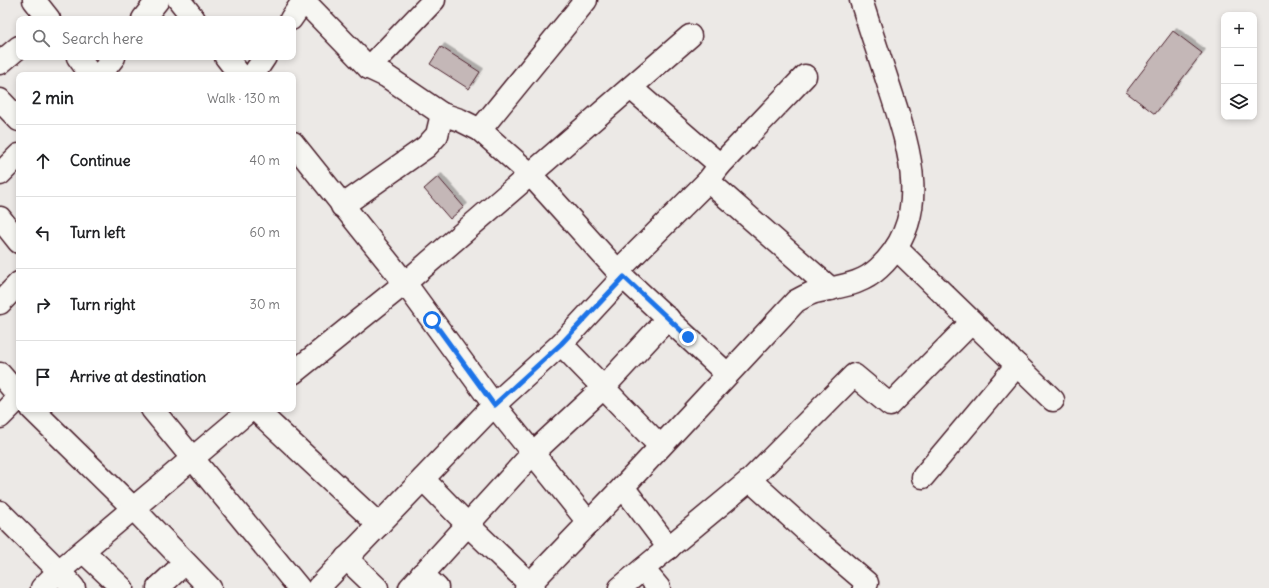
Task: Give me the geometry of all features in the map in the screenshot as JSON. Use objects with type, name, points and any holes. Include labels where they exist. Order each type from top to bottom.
[{"type":"street","points":[[34,0],[47,16]]},
{"type":"street","points":[[145,16],[158,0]]},
{"type":"street","points":[[179,0],[192,16]]},
{"type":"street","points":[[293,16],[303,0],[369,68],[386,76],[442,114],[460,120],[480,130],[530,174],[621,274],[727,374]]},
{"type":"street","points":[[480,130],[586,0]]},
{"type":"street","points":[[423,479],[530,587],[796,301],[814,292],[859,282],[879,268],[896,248],[907,226],[912,203],[913,175],[904,132],[861,0]]},
{"type":"street","points":[[369,68],[424,4]]},
{"type":"street","points":[[296,372],[405,283],[690,36]]},
{"type":"street","points":[[0,64],[16,50]]},
{"type":"street","points":[[80,60],[89,72]]},
{"type":"street","points":[[102,72],[112,60]]},
{"type":"street","points":[[228,60],[238,72]]},
{"type":"street","points":[[255,72],[264,60]]},
{"type":"street","points":[[318,588],[494,405],[561,344],[621,274],[805,76]]},
{"type":"street","points":[[631,88],[831,289]]},
{"type":"street","points":[[0,100],[16,117]]},
{"type":"street","points":[[342,206],[426,147],[437,135],[442,114]]},
{"type":"street","points":[[297,155],[342,206],[405,283],[494,405],[589,523]]},
{"type":"street","points":[[0,174],[16,158]]},
{"type":"street","points":[[0,218],[16,238]]},
{"type":"street","points":[[896,248],[1053,400]]},
{"type":"street","points":[[0,303],[16,286]]},
{"type":"street","points":[[423,583],[467,524],[534,453],[604,388],[668,318]]},
{"type":"street","points":[[620,588],[750,480],[854,376],[890,405],[972,322]]},
{"type":"street","points":[[561,344],[660,446]]},
{"type":"street","points":[[923,477],[1017,365]]},
{"type":"street","points":[[0,374],[16,393]]},
{"type":"street","points":[[0,417],[16,400]]},
{"type":"street","points":[[35,412],[133,508],[210,588]]},
{"type":"street","points":[[154,412],[299,588]]},
{"type":"street","points":[[42,588],[83,550],[246,412]]},
{"type":"street","points":[[258,412],[379,525]]},
{"type":"street","points":[[750,480],[867,584],[864,588]]},
{"type":"street","points":[[623,487],[669,548]]},
{"type":"street","points":[[0,512],[74,588]]},
{"type":"street","points":[[83,550],[122,588]]},
{"type":"street","points":[[346,558],[378,588]]},
{"type":"street","points":[[158,588],[185,563]]},
{"type":"street","points":[[643,569],[659,588]]},
{"type":"building","points":[[1173,31],[1202,53],[1155,114],[1126,92]]},
{"type":"building","points":[[441,47],[480,72],[469,89],[430,64]]},
{"type":"building","points":[[438,177],[464,207],[450,219],[424,189]]},
{"type":"route","points":[[432,320],[494,405],[561,344],[624,277],[688,337]]}]
